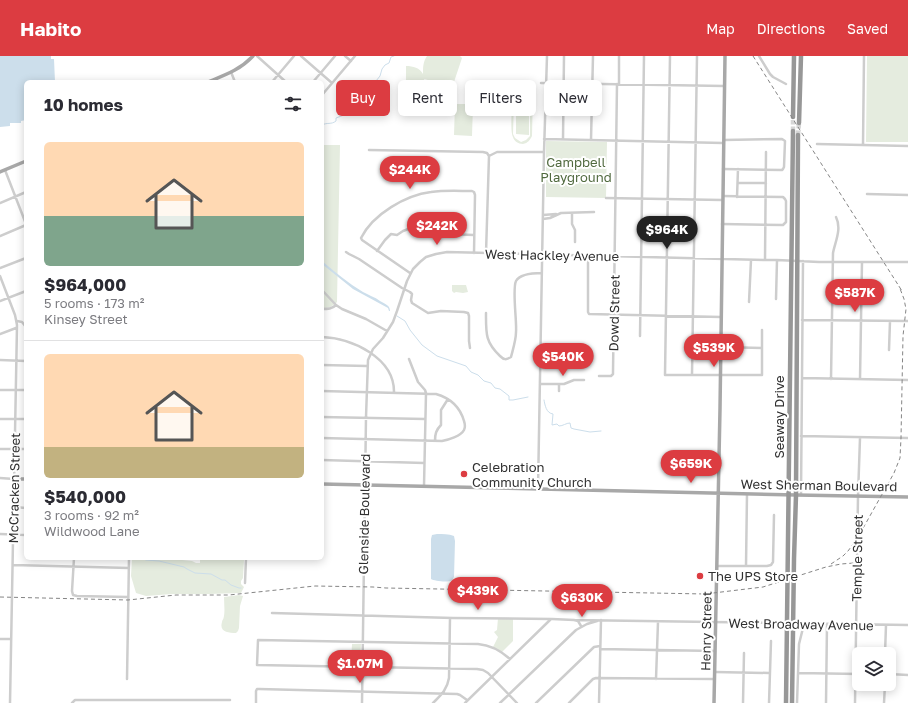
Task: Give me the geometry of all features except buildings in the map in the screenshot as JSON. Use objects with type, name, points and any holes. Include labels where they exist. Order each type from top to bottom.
[{"type":"highway","points":[[795,56],[796,70],[798,70],[801,65]]},
{"type":"highway","points":[[793,117],[795,56]]},
{"type":"highway","points":[[799,123],[801,56]]},
{"type":"highway","name":"Seaway Drive","points":[[786,703],[793,131]]},
{"type":"highway","name":"Seaway Drive","points":[[792,703],[795,534],[798,494],[798,135]]},
{"type":"highway","points":[[792,219],[796,219],[796,254],[799,259]]},
{"type":"highway","points":[[791,263],[792,297],[795,300],[797,298]]},
{"type":"highway","points":[[789,454],[794,452],[794,488],[798,494]]},
{"type":"highway","points":[[789,497],[791,536],[793,537],[795,534]]},
{"type":"highway","points":[[786,680],[789,679],[791,681],[792,703]]},
{"type":"main road","points":[[213,80],[243,66],[253,56]]},
{"type":"main road","name":"Henry Street","points":[[714,703],[725,56]]},
{"type":"main road","points":[[0,172],[24,162]]},
{"type":"main road","points":[[14,479],[24,479]]},
{"type":"main road","name":"West Sherman Boulevard","points":[[324,484],[718,493],[789,497],[798,494],[908,497]]},
{"type":"street","points":[[257,56],[284,80]]},
{"type":"street","points":[[274,80],[294,56]]},
{"type":"street","points":[[301,56],[332,83]]},
{"type":"street","points":[[315,80],[335,56]]},
{"type":"street","points":[[345,56],[351,61]]},
{"type":"street","points":[[324,93],[355,56]]},
{"type":"street","points":[[546,80],[547,56]]},
{"type":"street","points":[[564,56],[564,80]]},
{"type":"street","points":[[592,80],[593,56]]},
{"type":"street","name":"Dowd Street","points":[[599,376],[611,376],[613,374],[619,56]]},
{"type":"street","points":[[640,336],[644,56]]},
{"type":"street","points":[[670,56],[665,375],[762,376],[762,330]]},
{"type":"street","points":[[692,375],[697,56]]},
{"type":"street","points":[[758,56],[770,74],[786,84]]},
{"type":"street","points":[[863,145],[864,56]]},
{"type":"street","points":[[231,72],[234,80]]},
{"type":"street","points":[[602,84],[724,86]]},
{"type":"street","points":[[538,489],[545,116]]},
{"type":"street","points":[[563,116],[563,139]]},
{"type":"street","points":[[591,116],[591,140]]},
{"type":"street","points":[[544,140],[563,139],[696,142],[781,138],[785,141],[784,169],[723,169]]},
{"type":"street","points":[[817,144],[908,146]]},
{"type":"street","points":[[369,150],[483,152],[487,153],[489,156]]},
{"type":"street","points":[[489,156],[497,152],[544,152]]},
{"type":"street","points":[[765,260],[766,152]]},
{"type":"street","points":[[486,253],[489,156]]},
{"type":"street","points":[[5,170],[24,219]]},
{"type":"street","points":[[737,197],[738,170]]},
{"type":"street","points":[[738,183],[766,183]]},
{"type":"street","points":[[410,273],[377,251],[361,238],[373,222],[390,208],[405,200],[424,193],[472,191],[475,194],[474,253]]},
{"type":"street","points":[[0,203],[24,193]]},
{"type":"street","points":[[867,194],[908,195]]},
{"type":"street","points":[[606,198],[695,200],[737,197],[783,197],[786,200],[785,224],[722,224]]},
{"type":"street","points":[[543,217],[550,218],[558,214],[594,212]]},
{"type":"street","points":[[572,213],[572,224],[575,230],[575,242]]},
{"type":"street","points":[[831,379],[833,250],[838,234],[838,220],[836,217]]},
{"type":"street","points":[[377,251],[391,234],[397,235],[403,231],[432,220],[435,221],[439,231],[444,234],[474,235]]},
{"type":"street","points":[[0,236],[24,225]]},
{"type":"street","points":[[346,252],[359,258],[410,292],[412,294],[412,303],[426,312],[468,313],[470,348]]},
{"type":"street","name":"West Hackley Avenue","points":[[387,331],[396,314],[410,273],[420,262],[431,255],[444,252],[777,260],[791,263],[799,259],[833,262],[908,262]]},
{"type":"street","points":[[588,255],[589,314],[721,317]]},
{"type":"street","points":[[0,268],[24,259]]},
{"type":"street","points":[[798,494],[802,378],[802,320],[799,259]]},
{"type":"street","points":[[749,302],[751,260]]},
{"type":"street","points":[[776,299],[777,260]]},
{"type":"street","points":[[860,379],[862,262]]},
{"type":"street","points":[[486,313],[486,331],[488,342],[491,347],[505,360],[511,357],[516,331],[516,282],[524,276],[534,273],[542,273]]},
{"type":"street","name":"McCracken Street","points":[[0,276],[17,321],[10,703]]},
{"type":"street","points":[[0,301],[24,292]]},
{"type":"street","points":[[324,292],[342,309],[366,319],[387,331]]},
{"type":"street","points":[[324,309],[333,308],[336,305]]},
{"type":"street","points":[[802,320],[908,321]]},
{"type":"street","points":[[889,350],[890,320]]},
{"type":"street","points":[[17,321],[22,322],[24,324]]},
{"type":"street","points":[[0,334],[16,328]]},
{"type":"street","name":"Glenside Boulevard","points":[[362,703],[367,366],[370,353],[387,331]]},
{"type":"street","points":[[324,338],[335,338],[352,343],[370,353],[379,360],[388,371],[392,379],[394,392]]},
{"type":"street","points":[[721,347],[762,348]]},
{"type":"street","points":[[0,360],[24,361]]},
{"type":"street","points":[[409,360],[418,382],[426,393],[424,486]]},
{"type":"street","points":[[324,365],[367,366]]},
{"type":"street","points":[[802,378],[908,380]]},
{"type":"street","points":[[540,384],[559,385],[574,380],[584,380]]},
{"type":"street","points":[[559,385],[559,391]]},
{"type":"street","points":[[0,390],[24,390]]},
{"type":"street","points":[[324,391],[436,394],[453,403],[459,410],[464,422],[464,430],[460,434],[444,440],[324,438]]},
{"type":"street","points":[[435,441],[437,429],[441,425],[441,410],[448,399]]},
{"type":"street","points":[[324,417],[425,418]]},
{"type":"street","points":[[0,419],[24,419]]},
{"type":"street","points":[[801,436],[908,438]]},
{"type":"street","name":"Temple Street","points":[[856,647],[860,438]]},
{"type":"street","points":[[0,449],[24,449]]},
{"type":"street","points":[[324,460],[424,463]]},
{"type":"street","points":[[0,478],[14,479]]},
{"type":"street","points":[[746,566],[747,494]]},
{"type":"street","points":[[14,508],[24,508]]},
{"type":"street","points":[[717,566],[771,565],[773,562],[774,515]]},
{"type":"street","points":[[0,534],[24,535]]},
{"type":"street","points":[[74,560],[73,595],[128,597]]},
{"type":"street","points":[[127,679],[129,560]]},
{"type":"street","points":[[245,584],[246,560]]},
{"type":"street","points":[[13,565],[129,568]]},
{"type":"street","name":"West Broadway Avenue","points":[[272,613],[658,622],[908,625]]},
{"type":"street","points":[[433,703],[443,694],[448,684],[450,668],[450,618]]},
{"type":"street","points":[[256,703],[257,689],[460,695],[466,702],[552,619]]},
{"type":"street","points":[[574,620],[578,621],[581,626]]},
{"type":"street","points":[[500,703],[581,626],[601,620],[599,703]]},
{"type":"street","points":[[656,679],[658,622]]},
{"type":"street","points":[[797,703],[799,644],[804,624]]},
{"type":"street","points":[[826,703],[827,624]]},
{"type":"street","points":[[885,647],[886,625]]},
{"type":"street","points":[[0,639],[11,640]]},
{"type":"street","points":[[510,659],[502,652],[490,646],[478,644],[258,640],[257,665],[477,669],[488,673],[518,703]]},
{"type":"street","points":[[769,703],[771,641]]},
{"type":"street","points":[[536,703],[594,647],[715,651]]},
{"type":"street","points":[[743,703],[744,653]]},
{"type":"street","points":[[715,672],[770,673]]},
{"type":"street","points":[[798,673],[852,674]]},
{"type":"street","points":[[896,674],[908,675]]},
{"type":"street","points":[[569,703],[596,678],[715,679]]},
{"type":"street","name":"Temple Street","points":[[855,703],[856,691]]},
{"type":"street","points":[[884,703],[885,691]]},
{"type":"street","points":[[72,703],[75,700],[230,700]]},
{"type":"green space","points":[[427,56],[460,56],[462,58],[455,80],[406,80],[406,66],[416,68],[423,74]]},
{"type":"green space","points":[[867,56],[908,56],[908,142],[866,142]]},
{"type":"green space","points":[[457,104],[465,104],[465,116],[473,116],[472,136],[454,135],[455,116],[457,116]]},
{"type":"green space","points":[[511,116],[514,116],[513,134],[515,138],[521,142],[530,136],[530,116],[532,116],[532,136],[529,141],[523,144],[515,141],[512,134]]},
{"type":"green space","points":[[516,116],[529,116],[529,135],[516,134]]},
{"type":"green space","name":"Campbell Playground","points":[[546,141],[607,142],[606,198],[546,197]]},
{"type":"green space","points":[[324,145],[340,145],[337,302],[327,308],[324,308]]},
{"type":"green space","points":[[452,285],[466,285],[468,292],[454,293],[452,291]]},
{"type":"green space","points":[[132,560],[182,560],[200,563],[200,560],[244,560],[243,578],[241,584],[244,587],[241,593],[146,596],[136,593],[131,576]]},
{"type":"green space","points":[[239,595],[243,596],[240,606],[239,628],[236,633],[227,632],[223,630],[221,625],[224,618],[224,597]]},
{"type":"green space","points":[[498,618],[513,619],[513,641],[502,652],[493,647],[498,637],[494,632],[497,630]]},
{"type":"green space","points":[[352,644],[361,644],[360,664],[351,663]]},
{"type":"water","points":[[0,56],[51,56],[51,59],[54,59],[55,80],[24,80],[24,120],[21,121],[21,123],[10,123],[10,126],[0,127]]},
{"type":"water","points":[[324,263],[352,285],[387,305],[390,311],[388,308],[353,289],[324,266]]},
{"type":"water","points":[[448,534],[454,536],[454,577],[450,581],[431,579],[431,539],[432,535]]},
{"type":"waterway","points":[[324,124],[334,122],[336,121],[336,118],[356,109],[363,108],[369,104],[373,97],[376,81],[380,76],[382,69],[389,63],[391,57],[394,56]]},
{"type":"waterway","points":[[397,316],[405,321],[422,345],[437,356],[466,366],[471,372],[478,375],[484,381],[491,383],[495,388],[500,389],[509,396],[509,400],[528,397]]},
{"type":"waterway","points":[[544,400],[547,410],[553,414],[552,425],[557,424],[560,426],[570,423],[571,428],[574,429],[590,432],[601,431]]},
{"type":"waterway","points":[[146,560],[159,561],[184,567],[195,573],[211,574],[225,580],[231,585],[241,588]]},
{"type":"tunnel","points":[[793,117],[793,131]]},
{"type":"tunnel","points":[[798,135],[799,123]]},
{"type":"railway","points":[[753,56],[902,291]]},
{"type":"railway","points":[[831,564],[843,556],[857,539],[894,473],[900,458],[903,336],[906,309],[899,286]]},
{"type":"railway","points":[[0,597],[128,600],[176,595],[229,595],[315,586],[705,594],[763,587],[826,567],[854,563]]},
{"type":"place","name":"Celebration Community Church","points":[[464,474]]},
{"type":"place","name":"The UPS Store","points":[[700,576]]}]
